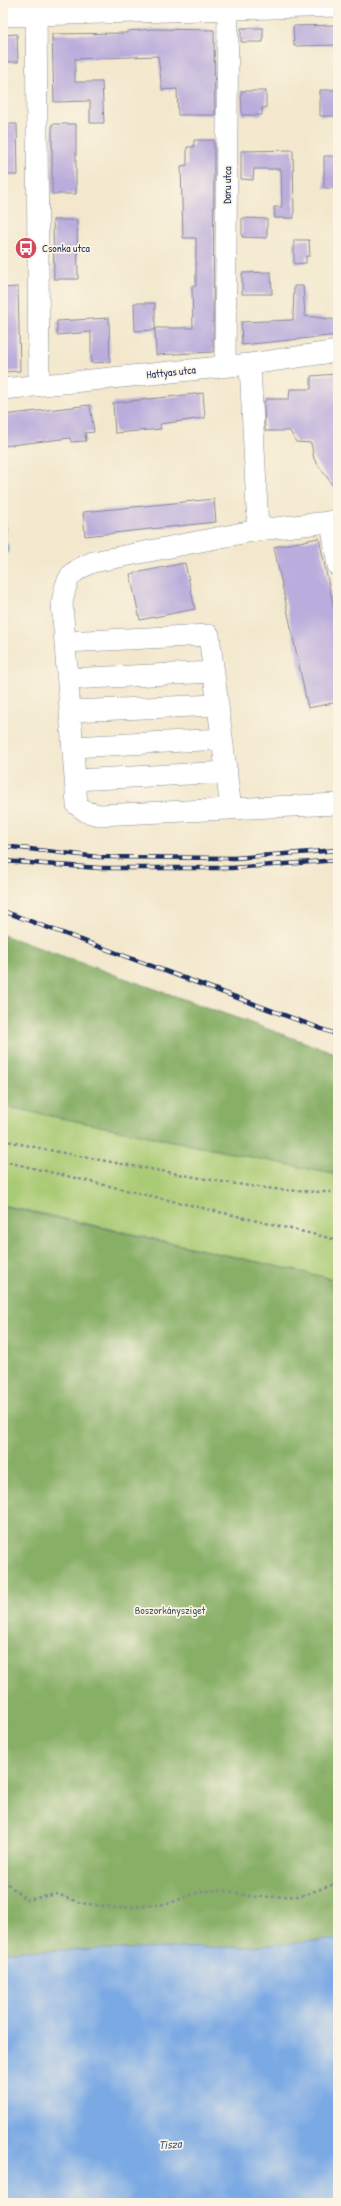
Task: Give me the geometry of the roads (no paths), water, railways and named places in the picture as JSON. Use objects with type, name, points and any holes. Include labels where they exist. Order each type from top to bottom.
[{"type":"street","points":[[3,16],[36,9],[338,6]]},
{"type":"street","name":"Daru utca","points":[[225,366],[228,7]]},
{"type":"street","points":[[36,9],[39,385]]},
{"type":"street","name":"Hattyas utca","points":[[3,388],[250,364],[338,352]]},
{"type":"street","points":[[250,364],[258,530]]},
{"type":"street","points":[[338,566],[335,521],[258,530],[93,562],[78,568],[66,581],[62,603],[77,805],[87,812],[99,815],[338,804]]},
{"type":"street","points":[[65,642],[209,635],[231,809]]},
{"type":"street","points":[[68,679],[214,672]]},
{"type":"street","points":[[70,711],[218,705]]},
{"type":"street","points":[[73,746],[222,739]]},
{"type":"street","points":[[75,780],[227,772]]},
{"type":"water","points":[[3,506],[5,508],[5,542],[9,551],[3,556]]},
{"type":"water","name":"Tisza","points":[[338,1939],[338,2203],[3,2203],[3,1951],[251,1947]]},
{"type":"railway","points":[[3,846],[98,857],[234,858],[338,850]]},
{"type":"railway","points":[[3,861],[99,868],[232,868],[338,860]]},
{"type":"railway","points":[[3,911],[338,1035]]},
{"type":"place","name":"Csonka utca","points":[[26,248]]},
{"type":"park label","name":"Boszorkánysziget","points":[[170,1610]]}]
